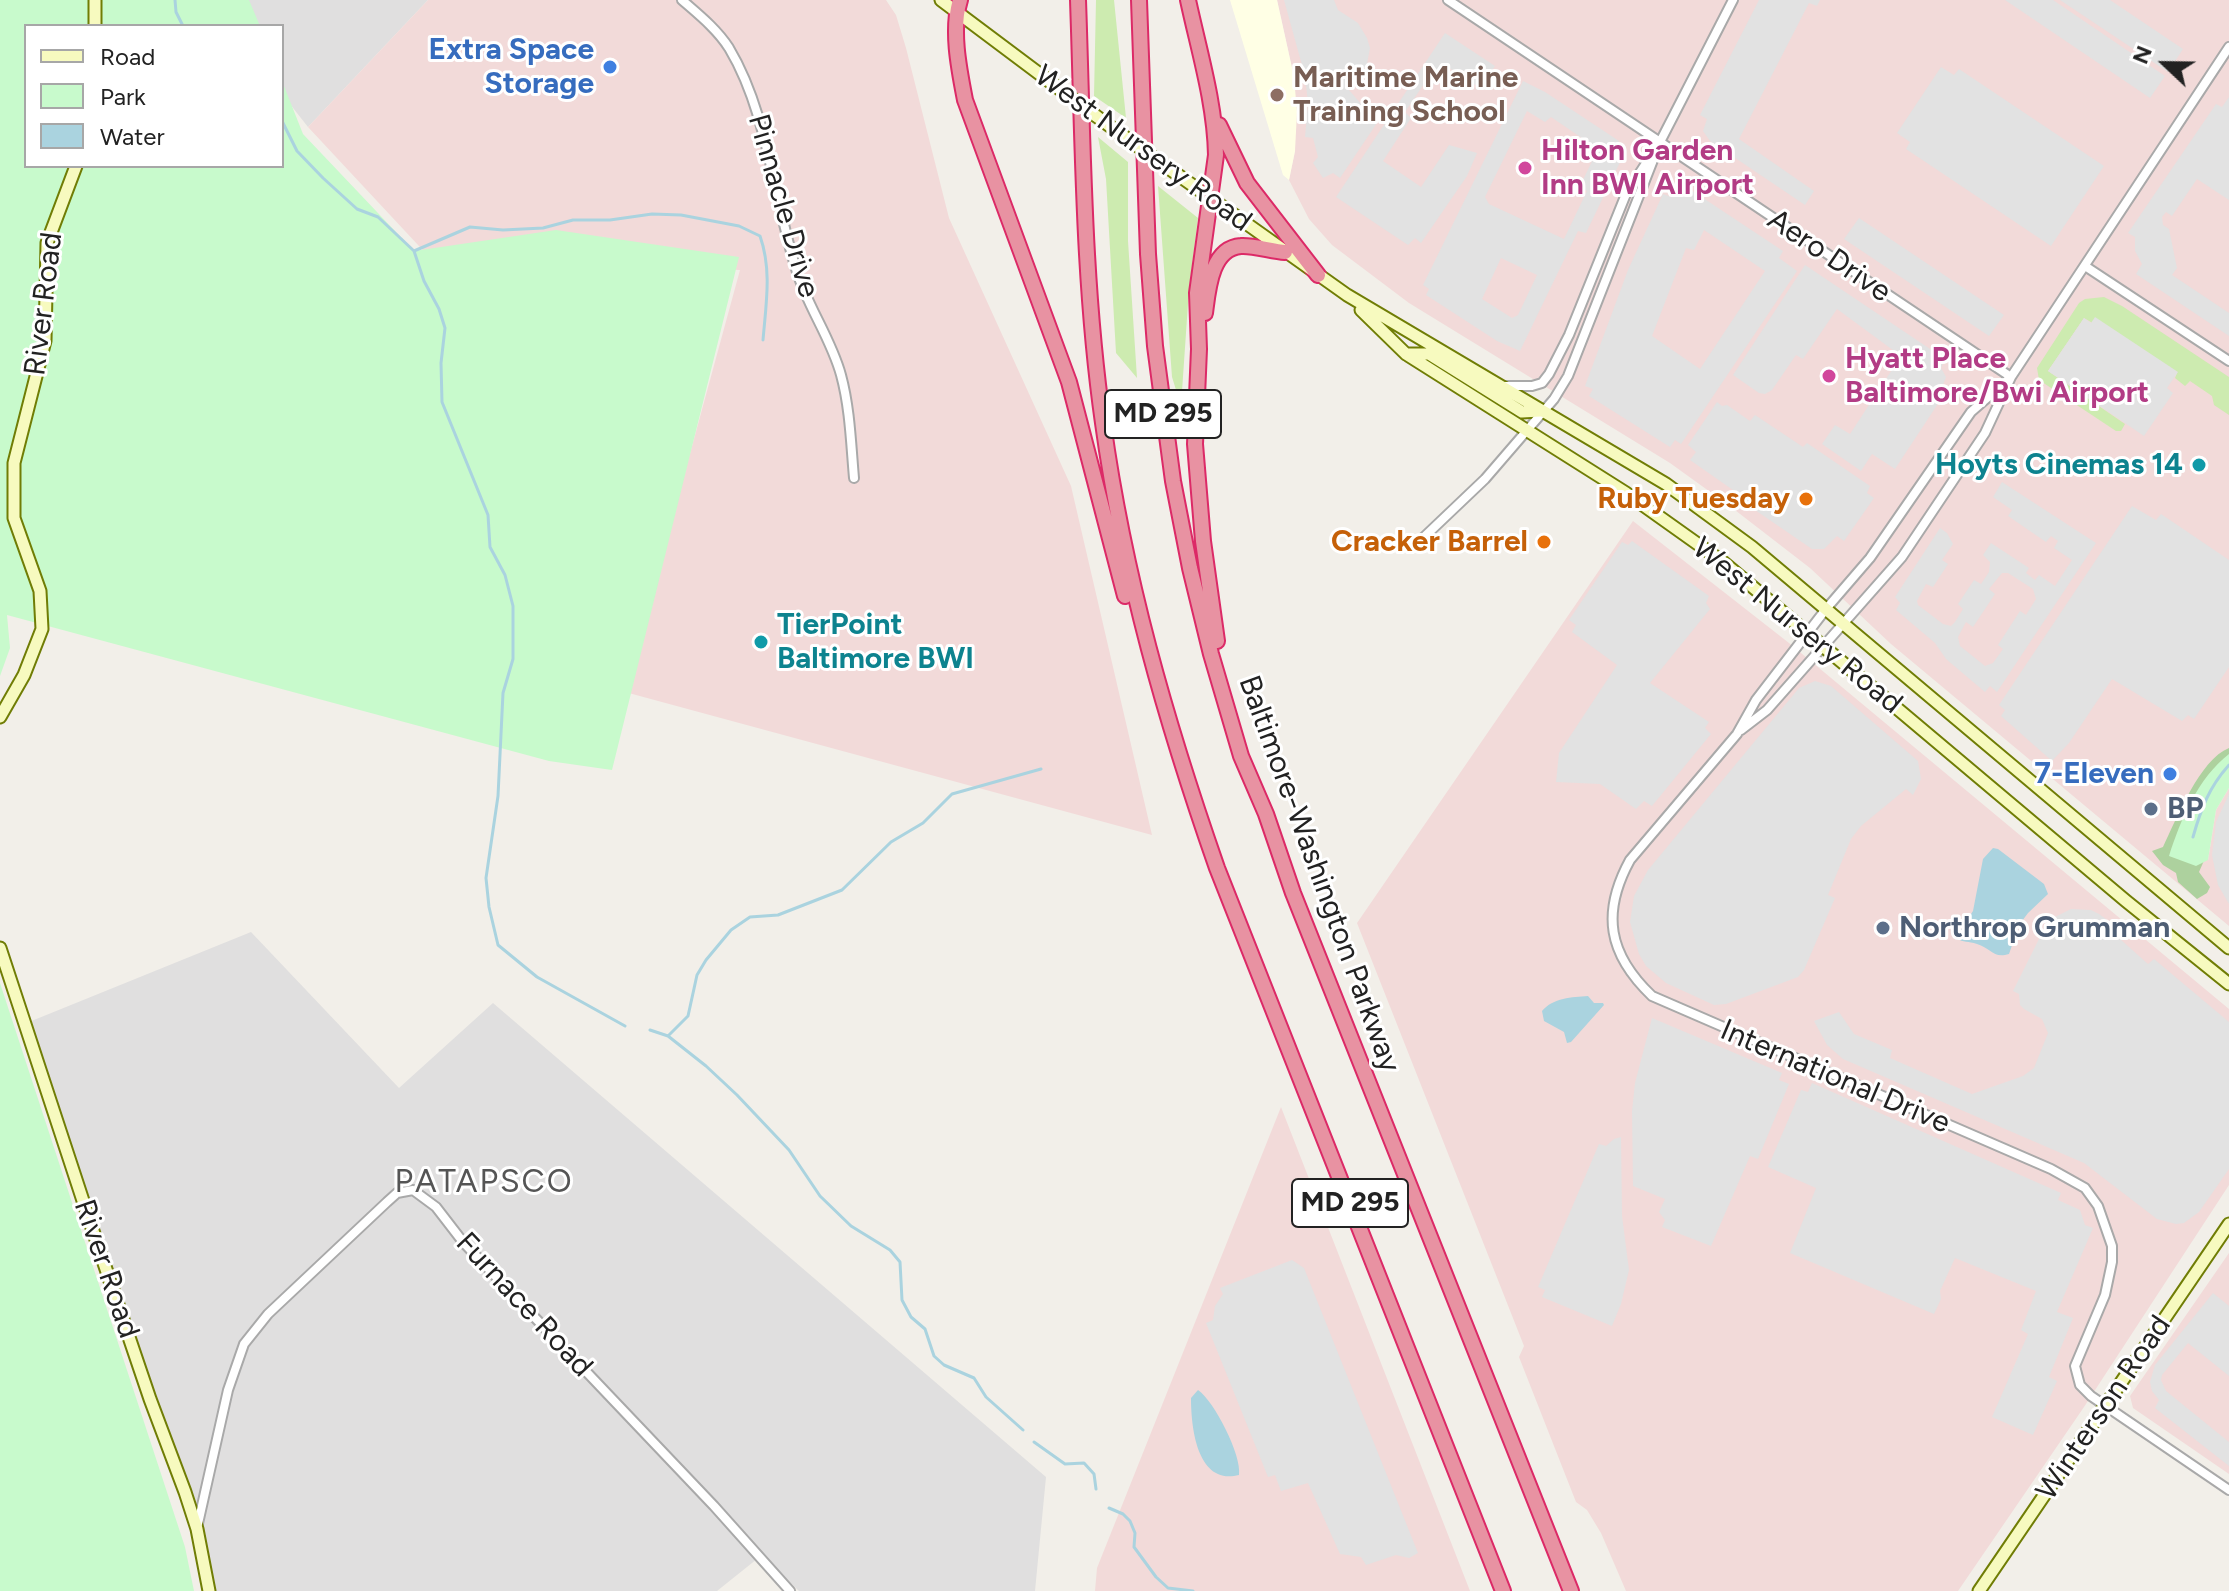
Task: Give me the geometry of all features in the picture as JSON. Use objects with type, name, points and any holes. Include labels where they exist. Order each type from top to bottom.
[{"type":"highway","name":"MD 295","points":[[1078,0],[1086,245],[1102,421],[1130,578],[1175,748],[1217,868],[1503,1591]]},
{"type":"highway","name":"Baltimore-Washington Parkway","points":[[1139,0],[1148,254],[1155,346],[1167,441],[1190,568],[1211,654],[1241,756],[1266,814],[1298,906],[1571,1591]]},
{"type":"highway","points":[[1188,0],[1212,110],[1216,155],[1197,293],[1199,349],[1195,444],[1210,605],[1220,652],[1266,814]]},
{"type":"highway","points":[[958,6],[959,63],[965,100],[1069,382],[1144,668],[1175,748]]},
{"type":"highway","points":[[1212,110],[1247,183],[1318,275]]},
{"type":"highway","points":[[1199,349],[1210,277],[1224,252],[1236,246],[1285,252]]},
{"type":"highway","points":[[1489,1556],[1510,1591]]},
{"type":"main road","points":[[95,0],[95,24]]},
{"type":"main road","name":"West Nursery Road","points":[[941,0],[958,6],[1069,96],[1347,295],[1700,507],[1752,547],[2229,948]]},
{"type":"main road","name":"River Road","points":[[0,717],[24,675],[42,629],[40,591],[14,518],[14,463],[45,341],[47,243],[75,168]]},
{"type":"main road","name":"West Nursery Road","points":[[1347,295],[1406,354],[1682,531],[1808,632],[2229,984]]},
{"type":"main road","points":[[1406,354],[1429,354],[1522,412],[1543,411]]},
{"type":"main road","name":"River Road","points":[[0,948],[89,1219],[197,1529],[209,1591]]},
{"type":"main road","name":"Winterson Road","points":[[1979,1591],[2229,1224]]},
{"type":"street","name":"Pinnacle Drive","points":[[682,0],[728,46],[755,106],[797,275],[841,374],[854,478]]},
{"type":"street","name":"Aero Drive","points":[[1448,0],[2011,377]]},
{"type":"street","points":[[1496,385],[1532,386],[1542,383],[1549,374],[1569,335],[1619,208],[1660,142],[1733,0]]},
{"type":"street","name":"International Drive","points":[[2229,47],[2011,377],[1985,433],[1902,557],[1767,710],[1737,734],[1630,860],[1618,882],[1611,922],[1624,965],[1652,996],[2051,1169],[2085,1188],[2108,1228],[2112,1262],[2105,1295],[2075,1366],[2080,1385],[2229,1490]]},
{"type":"street","points":[[1423,538],[1485,479],[1543,411],[1568,376],[1660,142]]},
{"type":"street","points":[[2085,266],[2229,361]]},
{"type":"street","name":"International Drive","points":[[1737,734],[1756,700],[1870,558],[1971,412],[2011,377]]},
{"type":"street","name":"Furnace Road","points":[[197,1529],[228,1390],[244,1344],[268,1314],[387,1202],[397,1193],[413,1190],[436,1207],[463,1242],[714,1506],[790,1591]]},
{"type":"shaded area","points":[[228,0],[428,0],[308,127],[284,97],[284,24],[237,24]]},
{"type":"shaded area","points":[[428,0],[886,0],[896,15],[906,48],[949,218],[1071,486],[1152,835],[625,692],[740,270],[432,260],[308,127]]},
{"type":"shaded area","name":"Maritime Marine Training School","points":[[1230,0],[1277,0],[1294,77],[1297,112],[1295,151],[1289,180],[1283,175]]},
{"type":"shaded area","points":[[1277,0],[2229,0],[2229,754],[2205,780],[2208,860],[2216,810],[2229,788],[2229,926],[1891,644],[1810,568],[1731,507],[1670,463],[1409,303],[1332,245],[1309,219],[1289,180],[1295,151],[1294,77]]},
{"type":"shaded area","points":[[1284,0],[1334,0],[1338,10],[1358,23],[1367,38],[1370,48],[1367,64],[1356,81],[1349,79],[1349,90],[1379,120],[1340,178],[1333,173],[1323,178],[1313,163],[1318,157],[1313,138],[1305,137],[1308,103],[1305,76]]},
{"type":"shaded area","points":[[1759,0],[1820,0],[1817,6],[1809,3],[1739,139],[1814,191],[1805,205],[1710,141],[1703,131],[1707,119],[1700,115]]},
{"type":"shaded area","points":[[2005,0],[2053,0],[2165,76],[2150,98]]},
{"type":"shaded area","points":[[2060,0],[2110,0],[2183,49],[2168,72]]},
{"type":"shaded area","points":[[1445,33],[1495,66],[1480,88],[1446,66],[1433,85],[1426,81],[1405,112],[1411,118],[1383,161],[1421,187],[1449,145],[1477,153],[1467,176],[1421,243],[1415,238],[1408,245],[1336,197]]},
{"type":"shaded area","points":[[1941,67],[1954,75],[1959,69],[2104,166],[2051,246],[1906,149],[1910,142],[1897,133]]},
{"type":"shaded area","points":[[1523,81],[1619,141],[1616,148],[1624,154],[1586,233],[1578,231],[1520,351],[1497,341],[1426,295],[1429,289],[1423,285]],"holes":[[[1527,111],[1545,122],[1551,117],[1598,149],[1580,186],[1587,191],[1564,239],[1489,204],[1485,197]],[[1501,258],[1537,275],[1518,315],[1512,318],[1482,299]]]},
{"type":"shaded area","points":[[2229,97],[2229,200],[2197,179],[2172,216],[2166,212],[2162,217],[2163,225],[2169,229],[2177,268],[2172,275],[2229,313],[2229,336],[2136,274],[2142,264],[2135,251],[2135,237],[2128,233],[2216,104],[2222,107]]},
{"type":"shaded area","points":[[1688,188],[1783,251],[1779,258],[1797,271],[1681,444],[1675,440],[1670,447],[1589,396],[1593,389],[1585,386],[1628,270],[1663,194],[1671,197],[1684,195]],"holes":[[[1704,230],[1765,271],[1700,369],[1652,336],[1686,248],[1694,250]]]},
{"type":"shaded area","points":[[1859,218],[2004,315],[1989,336],[1844,239]]},
{"type":"shaded area","points":[[1805,265],[1945,359],[1941,368],[1946,377],[1941,390],[1945,393],[1895,469],[1872,454],[1861,471],[1822,444],[1835,425],[1850,434],[1901,356],[1837,309],[1803,359],[1796,355],[1772,390],[1759,393],[1733,375]]},
{"type":"shaded area","points":[[2095,317],[2178,372],[2167,388],[2173,393],[2144,436],[2048,371],[2084,318],[2091,323]]},
{"type":"shaded area","points":[[1717,402],[1750,421],[1755,415],[1803,447],[1807,443],[1870,486],[1867,493],[1874,498],[1844,541],[1837,536],[1824,549],[1812,549],[1690,460],[1696,452],[1688,445]]},
{"type":"shaded area","points":[[2002,482],[2096,543],[1997,692],[1990,686],[1985,692],[1896,610],[1900,603],[1895,597],[1940,528],[1953,544],[1942,560],[1948,564],[1933,587],[1926,584],[1917,601],[1943,624],[1951,626],[1955,622],[1963,609],[1958,604],[1974,580],[1981,584],[1989,572],[1990,562],[1983,555],[1991,543],[2029,568],[2026,573],[2035,580],[2039,575],[2055,586],[2072,560],[2054,548],[2058,541],[2051,536],[2046,542],[2008,516],[2012,510],[1993,497]],"holes":[[[2002,573],[2008,573],[2033,589],[2036,599],[2026,615],[2020,611],[1998,645],[2003,649],[1993,663],[1985,666],[1960,646],[1958,637],[1966,622],[1973,627],[1995,594],[1989,589]]]},
{"type":"shaded area","points":[[2132,506],[2156,520],[2161,514],[2229,560],[2229,667],[2194,719],[2188,715],[2182,721],[2112,679],[2069,743],[2052,761],[2001,716],[2005,710],[1999,705]]},
{"type":"shaded area","name":"Northrop Grumman","points":[[1633,521],[1789,643],[2229,1009],[2229,1185],[2084,1407],[1958,1591],[1626,1591],[1601,1533],[1587,1510],[1576,1502],[1519,1357],[1524,1346],[1357,923]]},
{"type":"shaded area","points":[[1632,541],[1709,596],[1706,603],[1710,609],[1650,683],[1709,722],[1705,728],[1711,734],[1652,806],[1644,801],[1636,809],[1600,784],[1556,782],[1559,753],[1617,665],[1572,632],[1576,625],[1569,620],[1622,542],[1628,545]]},
{"type":"shaded area","points":[[1815,681],[1831,686],[1918,761],[1921,779],[1913,795],[1906,789],[1861,826],[1851,839],[1828,895],[1835,898],[1804,970],[1798,977],[1726,1004],[1714,1005],[1666,983],[1646,966],[1639,954],[1630,922],[1634,896],[1648,870],[1799,688]]},
{"type":"shaded area","points":[[2229,794],[2229,904],[2218,885],[2212,855],[2216,822]]},
{"type":"shaded area","points":[[2071,909],[2091,910],[2099,914],[2125,933],[2120,939],[2148,964],[2154,959],[2229,1022],[2229,1169],[2199,1212],[2184,1223],[2157,1219],[2084,1163],[1843,1059],[1827,1045],[1814,1021],[1839,1012],[1854,1034],[1892,1050],[1890,1058],[1972,1094],[2023,1076],[2034,1068],[2048,1033],[2042,1019],[2024,1009],[2020,1005],[2019,994],[2013,991],[2045,927],[2051,919]]},
{"type":"shaded area","points":[[251,932],[399,1088],[493,1003],[1046,1477],[1035,1591],[799,1591],[762,1555],[717,1591],[213,1591],[205,1533],[155,1398],[29,1022]]},
{"type":"shaded area","points":[[1652,1018],[1782,1073],[1779,1080],[1789,1084],[1758,1159],[1750,1156],[1711,1246],[1662,1227],[1665,1220],[1659,1212],[1665,1199],[1633,1186],[1632,1111],[1635,1083]]},
{"type":"shaded area","points":[[1812,1083],[2061,1193],[2058,1200],[2080,1210],[2085,1225],[2093,1228],[2057,1312],[2073,1318],[2049,1377],[2057,1381],[2033,1435],[1992,1417],[2028,1334],[2021,1330],[2036,1291],[1955,1258],[1940,1291],[1941,1299],[1934,1314],[1790,1253],[1816,1188],[1768,1167],[1801,1090],[1808,1092]]},
{"type":"shaded area","points":[[1281,1107],[1470,1591],[1095,1591],[1097,1568]]},
{"type":"shaded area","points":[[1621,1137],[1622,1216],[1629,1270],[1612,1326],[1542,1297],[1545,1290],[1538,1287],[1599,1144],[1606,1146]]},
{"type":"shaded area","points":[[2229,1253],[2229,1474],[2133,1408],[2130,1396]]},
{"type":"shaded area","points":[[1292,1260],[1304,1268],[1418,1553],[1409,1558],[1396,1555],[1366,1565],[1361,1557],[1340,1554],[1308,1483],[1281,1491],[1275,1475],[1268,1477],[1206,1323],[1213,1320],[1215,1306],[1223,1294],[1220,1288]]},
{"type":"shaded area","points":[[2213,1293],[2229,1306],[2229,1376],[2188,1343],[2161,1380],[2166,1391],[2229,1442],[2229,1466],[2155,1408],[2159,1400],[2150,1382],[2155,1365]]},
{"type":"green space","points":[[0,0],[249,0],[259,24],[24,24],[24,168],[284,168],[284,86],[303,134],[414,251],[556,230],[739,257],[612,770],[549,761],[7,615],[10,648],[0,676]]},
{"type":"green space","points":[[1096,0],[1114,0],[1126,118],[1094,96]]},
{"type":"green space","points":[[1098,137],[1128,162],[1128,241],[1137,378],[1116,353],[1106,179]]},
{"type":"green space","points":[[1158,186],[1198,218],[1189,289],[1181,406],[1172,377]]},
{"type":"green space","points":[[2104,297],[2229,377],[2229,415],[2214,405],[2212,396],[2190,381],[2185,386],[2175,378],[2177,373],[2084,318],[2048,371],[2125,424],[2121,431],[2116,431],[2039,380],[2037,368],[2079,303],[2085,299]]},
{"type":"green space","points":[[2229,748],[2229,777],[2216,792],[2206,856],[2199,872],[2210,887],[2197,899],[2178,882],[2176,873],[2163,865],[2152,851],[2163,847],[2190,792],[2208,764]]},
{"type":"green space","points":[[2229,754],[2229,788],[2216,810],[2208,860],[2196,866],[2169,856],[2185,814],[2200,787]]},
{"type":"green space","points":[[0,983],[185,1547],[194,1591],[0,1591]]},
{"type":"water","points":[[1993,848],[2044,884],[2048,894],[2019,925],[2009,954],[2004,955],[1956,938],[1973,911],[1983,859]]},
{"type":"water","points":[[1588,996],[1594,1003],[1604,1005],[1567,1043],[1564,1032],[1544,1021],[1542,1011],[1557,1001]]},
{"type":"water","points":[[1198,1390],[1212,1405],[1226,1429],[1236,1455],[1239,1475],[1225,1476],[1214,1472],[1199,1452],[1191,1398]]},
{"type":"waterway","points":[[175,0],[182,24]]},
{"type":"waterway","points":[[284,125],[297,151],[323,178],[357,209],[378,217],[414,251],[445,328],[441,363],[442,402],[488,515],[490,547],[505,575],[513,606],[513,659],[503,693],[498,796],[486,878],[498,945],[537,977],[625,1026]]},
{"type":"waterway","points":[[414,251],[470,227],[503,230],[543,228],[573,220],[610,220],[652,214],[681,215],[739,226],[760,236],[764,249],[767,287],[763,340]]},
{"type":"waterway","points":[[2193,837],[2206,799],[2229,765]]},
{"type":"waterway","points":[[669,1035],[688,1016],[697,975],[731,930],[750,917],[778,915],[842,890],[891,842],[923,823],[952,794],[1041,769]]},
{"type":"waterway","points":[[650,1030],[668,1036],[706,1066],[789,1150],[820,1196],[851,1226],[890,1250],[900,1262],[902,1300],[911,1317],[925,1329],[934,1356],[944,1365],[974,1378],[986,1397],[1023,1430]]},
{"type":"waterway","points":[[1034,1442],[1065,1464],[1084,1463],[1094,1474],[1096,1489]]},
{"type":"waterway","points":[[1109,1508],[1130,1521],[1135,1533],[1134,1547],[1156,1577],[1168,1588],[1193,1591]]},
{"type":"place","name":"Extra Space Storage","points":[[610,67]]},
{"type":"place","name":"Maritime Marine Training School","points":[[1277,95]]},
{"type":"place","name":"Hilton Garden Inn BWI Airport","points":[[1525,168]]},
{"type":"place","name":"Hyatt Place Baltimore/Bwi Airport","points":[[1829,376]]},
{"type":"place","name":"Hoyts Cinemas 14","points":[[2199,465]]},
{"type":"place","name":"Ruby Tuesday","points":[[1806,499]]},
{"type":"place","name":"Cracker Barrel","points":[[1544,542]]},
{"type":"place","name":"TierPoint Baltimore BWI","points":[[761,642]]},
{"type":"place","name":"7-Eleven","points":[[2170,774]]},
{"type":"place","name":"BP","points":[[2151,809]]},
{"type":"place","name":"Northrop Grumman","points":[[1883,928]]},
{"type":"district","name":"PATAPSCO","points":[[484,1183]]}]
